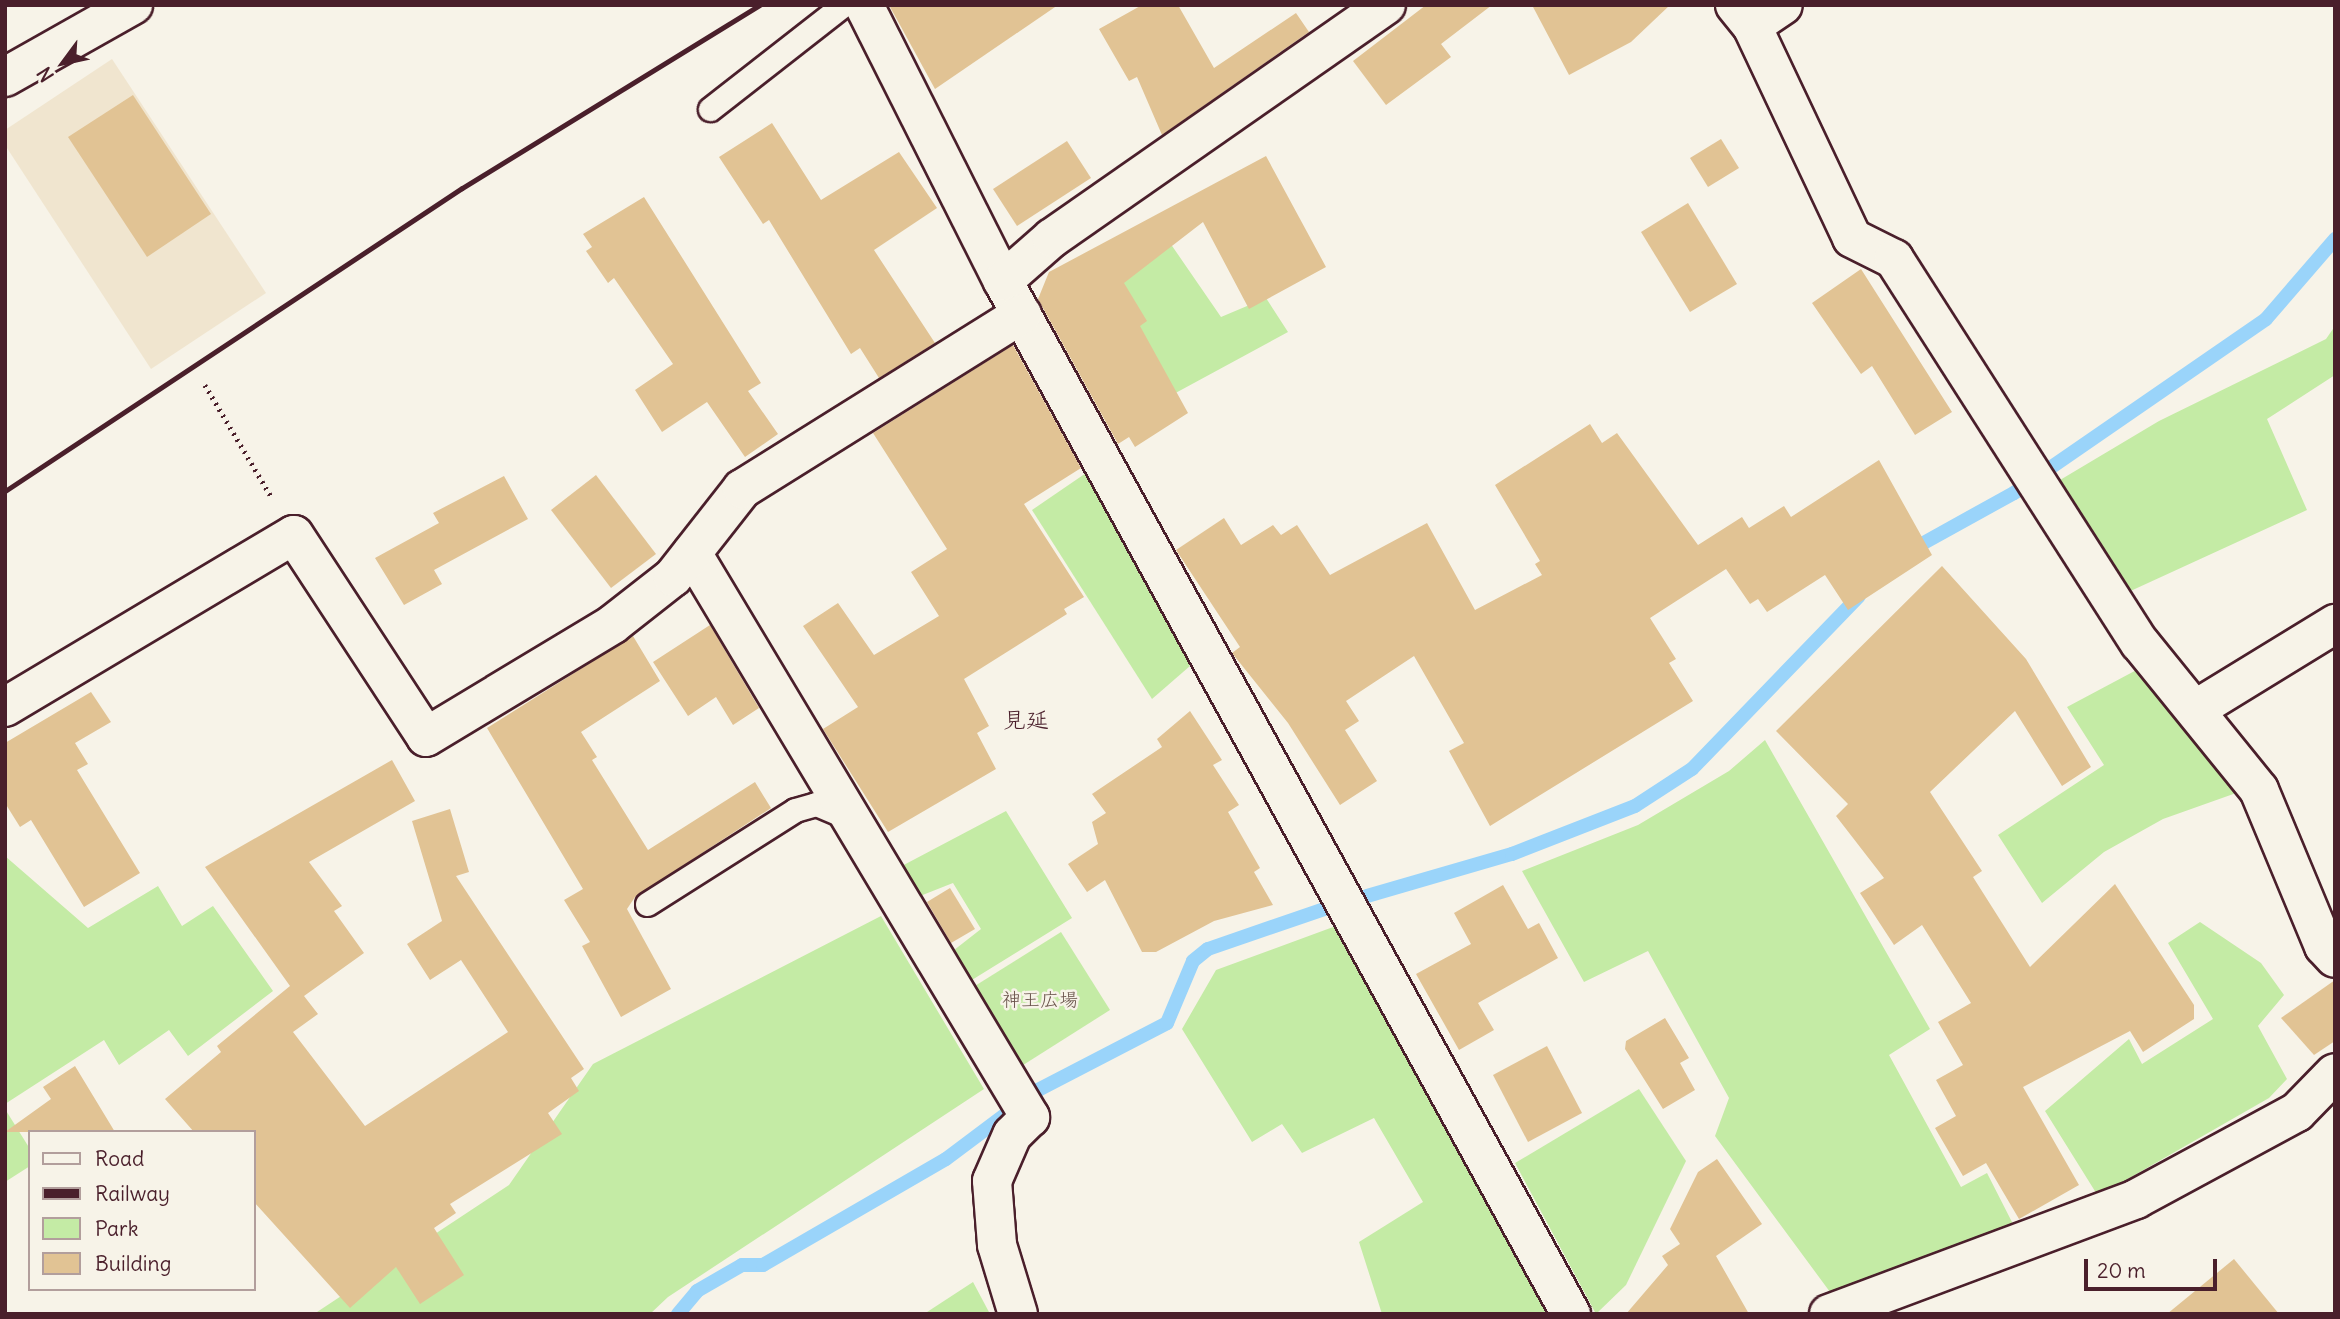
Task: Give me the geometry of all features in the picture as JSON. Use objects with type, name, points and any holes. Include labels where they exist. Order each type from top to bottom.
[{"type":"street","points":[[5,78],[133,5]]},
{"type":"street","points":[[864,5],[1003,281],[1571,1314]]},
{"type":"street","points":[[1003,281],[1052,238],[1386,5]]},
{"type":"street","points":[[1757,12],[1852,238],[1894,259],[2034,483],[2140,643],[2198,708],[2259,790],[2324,946],[2335,958]]},
{"type":"street","points":[[5,707],[294,535],[426,737],[613,624],[673,577],[743,489],[1022,314]]},
{"type":"street","points":[[692,553],[1021,1102],[1012,1135],[992,1181],[997,1245],[1018,1314]]},
{"type":"street","points":[[2198,708],[2335,624]]},
{"type":"street","points":[[1829,1314],[2136,1199],[2297,1112],[2335,1073]]},
{"type":"lane","points":[[710,108],[843,5]]},
{"type":"lane","points":[[647,904],[795,810],[816,804],[852,819]]},
{"type":"path","points":[[205,385],[294,535]]},
{"type":"shaded area","points":[[112,59],[266,293],[151,369],[5,145],[5,130]]},
{"type":"green space","points":[[1168,240],[1221,317],[1266,298],[1288,332],[1170,396],[1103,292]]},
{"type":"green space","points":[[2335,326],[2335,375],[2267,419],[2307,510],[2124,594],[2055,483],[2159,421],[2326,339]]},
{"type":"green space","points":[[1089,471],[1190,666],[1152,699],[1032,510]]},
{"type":"green space","points":[[2144,666],[2239,792],[2163,819],[2104,852],[2042,903],[1998,835],[2104,765],[2067,707]]},
{"type":"green space","points":[[1765,740],[1930,1029],[1889,1055],[1961,1187],[1987,1173],[2014,1226],[1830,1292],[1715,1136],[1729,1098],[1648,951],[1584,982],[1522,871],[1638,825],[1729,771]]},
{"type":"green space","points":[[1006,811],[1072,918],[967,983],[949,954],[981,929],[953,883],[915,898],[898,868]]},
{"type":"green space","points":[[5,856],[88,928],[158,886],[182,926],[213,906],[273,991],[188,1056],[169,1030],[119,1065],[104,1040],[5,1104]]},
{"type":"green space","points":[[881,916],[984,1089],[668,1297],[650,1314],[314,1314],[509,1185],[593,1064]]},
{"type":"green space","points":[[2200,922],[2261,963],[2284,995],[2258,1026],[2287,1079],[2269,1098],[2098,1196],[2045,1111],[2129,1039],[2142,1064],[2213,1019],[2168,943]]},
{"type":"green space","points":[[1344,923],[1555,1314],[1382,1314],[1359,1242],[1423,1202],[1374,1118],[1302,1153],[1282,1124],[1252,1142],[1182,1029],[1216,970]]},
{"type":"green space","name":"神王広場","points":[[1061,932],[1110,1010],[1020,1067],[970,989]]},
{"type":"green space","points":[[1639,1089],[1686,1161],[1626,1285],[1596,1314],[1515,1163]]},
{"type":"green space","points":[[5,1109],[28,1146],[28,1167],[5,1182]]},
{"type":"green space","points":[[973,1282],[990,1314],[924,1314]]},
{"type":"building","points":[[889,5],[1058,5],[935,89]]},
{"type":"building","points":[[1142,5],[1178,5],[1214,68],[1296,13],[1309,32],[1162,135],[1137,77],[1129,81],[1099,29]]},
{"type":"building","points":[[1426,5],[1492,5],[1441,44],[1451,57],[1386,105],[1353,61]]},
{"type":"building","points":[[1532,5],[1670,5],[1631,42],[1569,75]]},
{"type":"building","points":[[133,95],[211,214],[147,257],[68,137]]},
{"type":"building","points":[[772,123],[821,200],[899,152],[937,208],[874,250],[935,343],[879,378],[860,348],[851,354],[769,220],[763,224],[719,157]]},
{"type":"building","points":[[1721,139],[1739,168],[1708,187],[1690,158]]},
{"type":"building","points":[[1067,141],[1091,178],[1017,226],[993,189]]},
{"type":"building","points":[[1266,156],[1326,267],[1249,309],[1203,222],[1124,283],[1147,321],[1140,326],[1188,413],[1135,447],[1129,437],[1118,444],[1038,299],[1049,272]]},
{"type":"building","points":[[644,197],[761,383],[748,391],[778,434],[745,457],[707,402],[662,432],[635,390],[673,364],[614,278],[608,283],[586,251],[592,247],[583,234]]},
{"type":"building","points":[[1688,203],[1737,284],[1690,312],[1641,232]]},
{"type":"building","points":[[1861,269],[1952,412],[1915,435],[1872,366],[1861,374],[1812,303]]},
{"type":"building","points":[[1013,345],[1081,468],[1024,504],[1084,597],[1064,609],[1067,614],[964,679],[989,726],[977,733],[996,769],[888,832],[823,729],[858,707],[803,626],[838,603],[874,655],[939,616],[911,572],[947,549],[873,433]]},
{"type":"building","points":[[1590,424],[1602,443],[1617,433],[1698,545],[1742,517],[1749,528],[1784,506],[1791,517],[1879,460],[1932,555],[1848,610],[1825,575],[1767,612],[1758,599],[1750,604],[1726,569],[1650,618],[1676,659],[1669,663],[1693,701],[1490,826],[1449,751],[1464,743],[1414,656],[1346,701],[1359,721],[1345,730],[1377,781],[1340,805],[1288,723],[1232,653],[1240,647],[1176,550],[1224,518],[1241,545],[1273,525],[1281,535],[1297,525],[1330,575],[1427,523],[1475,610],[1542,575],[1535,564],[1540,561],[1495,485]]},
{"type":"building","points":[[596,475],[656,554],[611,588],[551,510]]},
{"type":"building","points":[[504,476],[528,519],[434,570],[442,584],[404,605],[375,558],[439,523],[433,513]]},
{"type":"building","points":[[1942,566],[2026,659],[2091,767],[2062,786],[2015,711],[1930,792],[1982,871],[1973,877],[2030,967],[2115,884],[2194,1005],[2194,1019],[2143,1052],[2130,1031],[2023,1087],[2079,1185],[2019,1219],[1986,1163],[1963,1176],[1935,1128],[1956,1116],[1936,1080],[1963,1065],[1938,1022],[1971,1003],[1922,925],[1894,945],[1860,893],[1884,878],[1836,816],[1848,804],[1776,731]]},
{"type":"building","points":[[710,625],[759,708],[733,725],[716,697],[688,716],[653,662]]},
{"type":"building","points":[[633,636],[660,681],[581,732],[597,757],[592,760],[648,850],[755,782],[771,808],[635,897],[627,909],[671,989],[621,1017],[582,946],[590,942],[564,900],[583,889],[487,728]]},
{"type":"building","points":[[91,692],[111,722],[75,743],[88,764],[77,770],[140,873],[84,907],[31,820],[20,827],[5,803],[5,743]]},
{"type":"building","points":[[1190,711],[1222,760],[1213,765],[1239,805],[1228,812],[1260,868],[1254,872],[1273,905],[1214,921],[1156,952],[1142,952],[1105,880],[1087,892],[1068,864],[1098,844],[1092,822],[1106,813],[1092,794],[1162,747],[1157,739]]},
{"type":"building","points":[[392,760],[415,801],[309,862],[342,906],[334,911],[364,953],[304,996],[318,1014],[293,1032],[365,1126],[508,1032],[461,960],[430,980],[407,944],[442,921],[412,821],[450,809],[469,872],[456,876],[584,1069],[571,1078],[579,1091],[548,1113],[562,1134],[450,1204],[456,1213],[434,1228],[464,1275],[420,1304],[396,1267],[350,1308],[256,1204],[256,1130],[192,1130],[165,1099],[221,1052],[217,1046],[290,986],[205,867]]},
{"type":"building","points":[[1503,885],[1528,929],[1539,923],[1558,958],[1478,1003],[1494,1030],[1459,1050],[1416,974],[1471,944],[1454,913]]},
{"type":"building","points":[[950,888],[975,929],[951,943],[927,902]]},
{"type":"building","points":[[2335,980],[2335,1041],[2314,1055],[2281,1018]]},
{"type":"building","points":[[1665,1018],[1689,1058],[1680,1063],[1695,1090],[1663,1109],[1625,1049],[1626,1041]]},
{"type":"building","points":[[1547,1046],[1582,1113],[1528,1142],[1493,1075]]},
{"type":"building","points":[[75,1066],[114,1130],[5,1132],[51,1099],[43,1087]]},
{"type":"building","points":[[1717,1159],[1762,1224],[1716,1256],[1749,1314],[1626,1314],[1668,1265],[1662,1256],[1680,1244],[1670,1229],[1698,1172]]},
{"type":"building","points":[[2234,1259],[2279,1314],[2167,1314]]},
{"type":"waterway","points":[[1911,550],[2014,493],[2266,319],[2335,239]]},
{"type":"waterway","points":[[1367,896],[1512,854],[1635,806],[1692,769],[1859,596]]},
{"type":"waterway","points":[[678,1314],[697,1291],[742,1265],[763,1265],[946,1159],[1038,1090],[1167,1023],[1193,961],[1208,949],[1333,906]]},
{"type":"railway","points":[[5,491],[462,188],[759,5]]},
{"type":"district","name":"見延","points":[[1026,720]]}]
